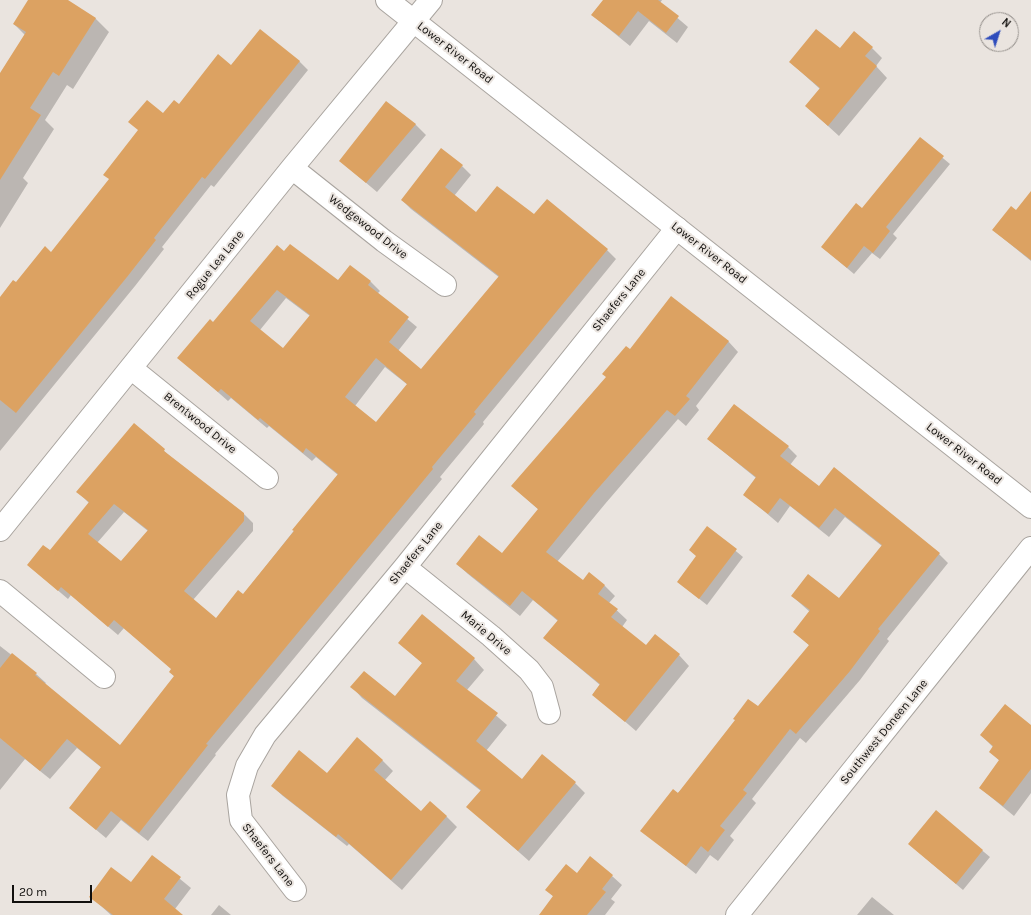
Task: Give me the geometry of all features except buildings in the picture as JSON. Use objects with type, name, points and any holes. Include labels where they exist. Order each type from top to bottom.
[{"type":"street","name":"Lower River Road","points":[[387,0],[1031,507]]},
{"type":"street","name":"Rogue Lea Lane","points":[[0,530],[132,369],[292,168],[431,0]]},
{"type":"street","name":"Wedgewood Drive","points":[[292,168],[384,241],[445,285]]},
{"type":"street","name":"Shaefers Lane","points":[[295,890],[241,820],[238,795],[247,766],[265,735],[405,566],[677,228]]},
{"type":"street","name":"Brentwood Drive","points":[[132,369],[267,478]]},
{"type":"street","name":"Southwest Doneen Lane","points":[[737,915],[1031,548]]},
{"type":"street","name":"Marie Drive","points":[[405,566],[491,636],[529,670],[542,687],[549,713]]},
{"type":"street","points":[[0,591],[104,677]]}]
